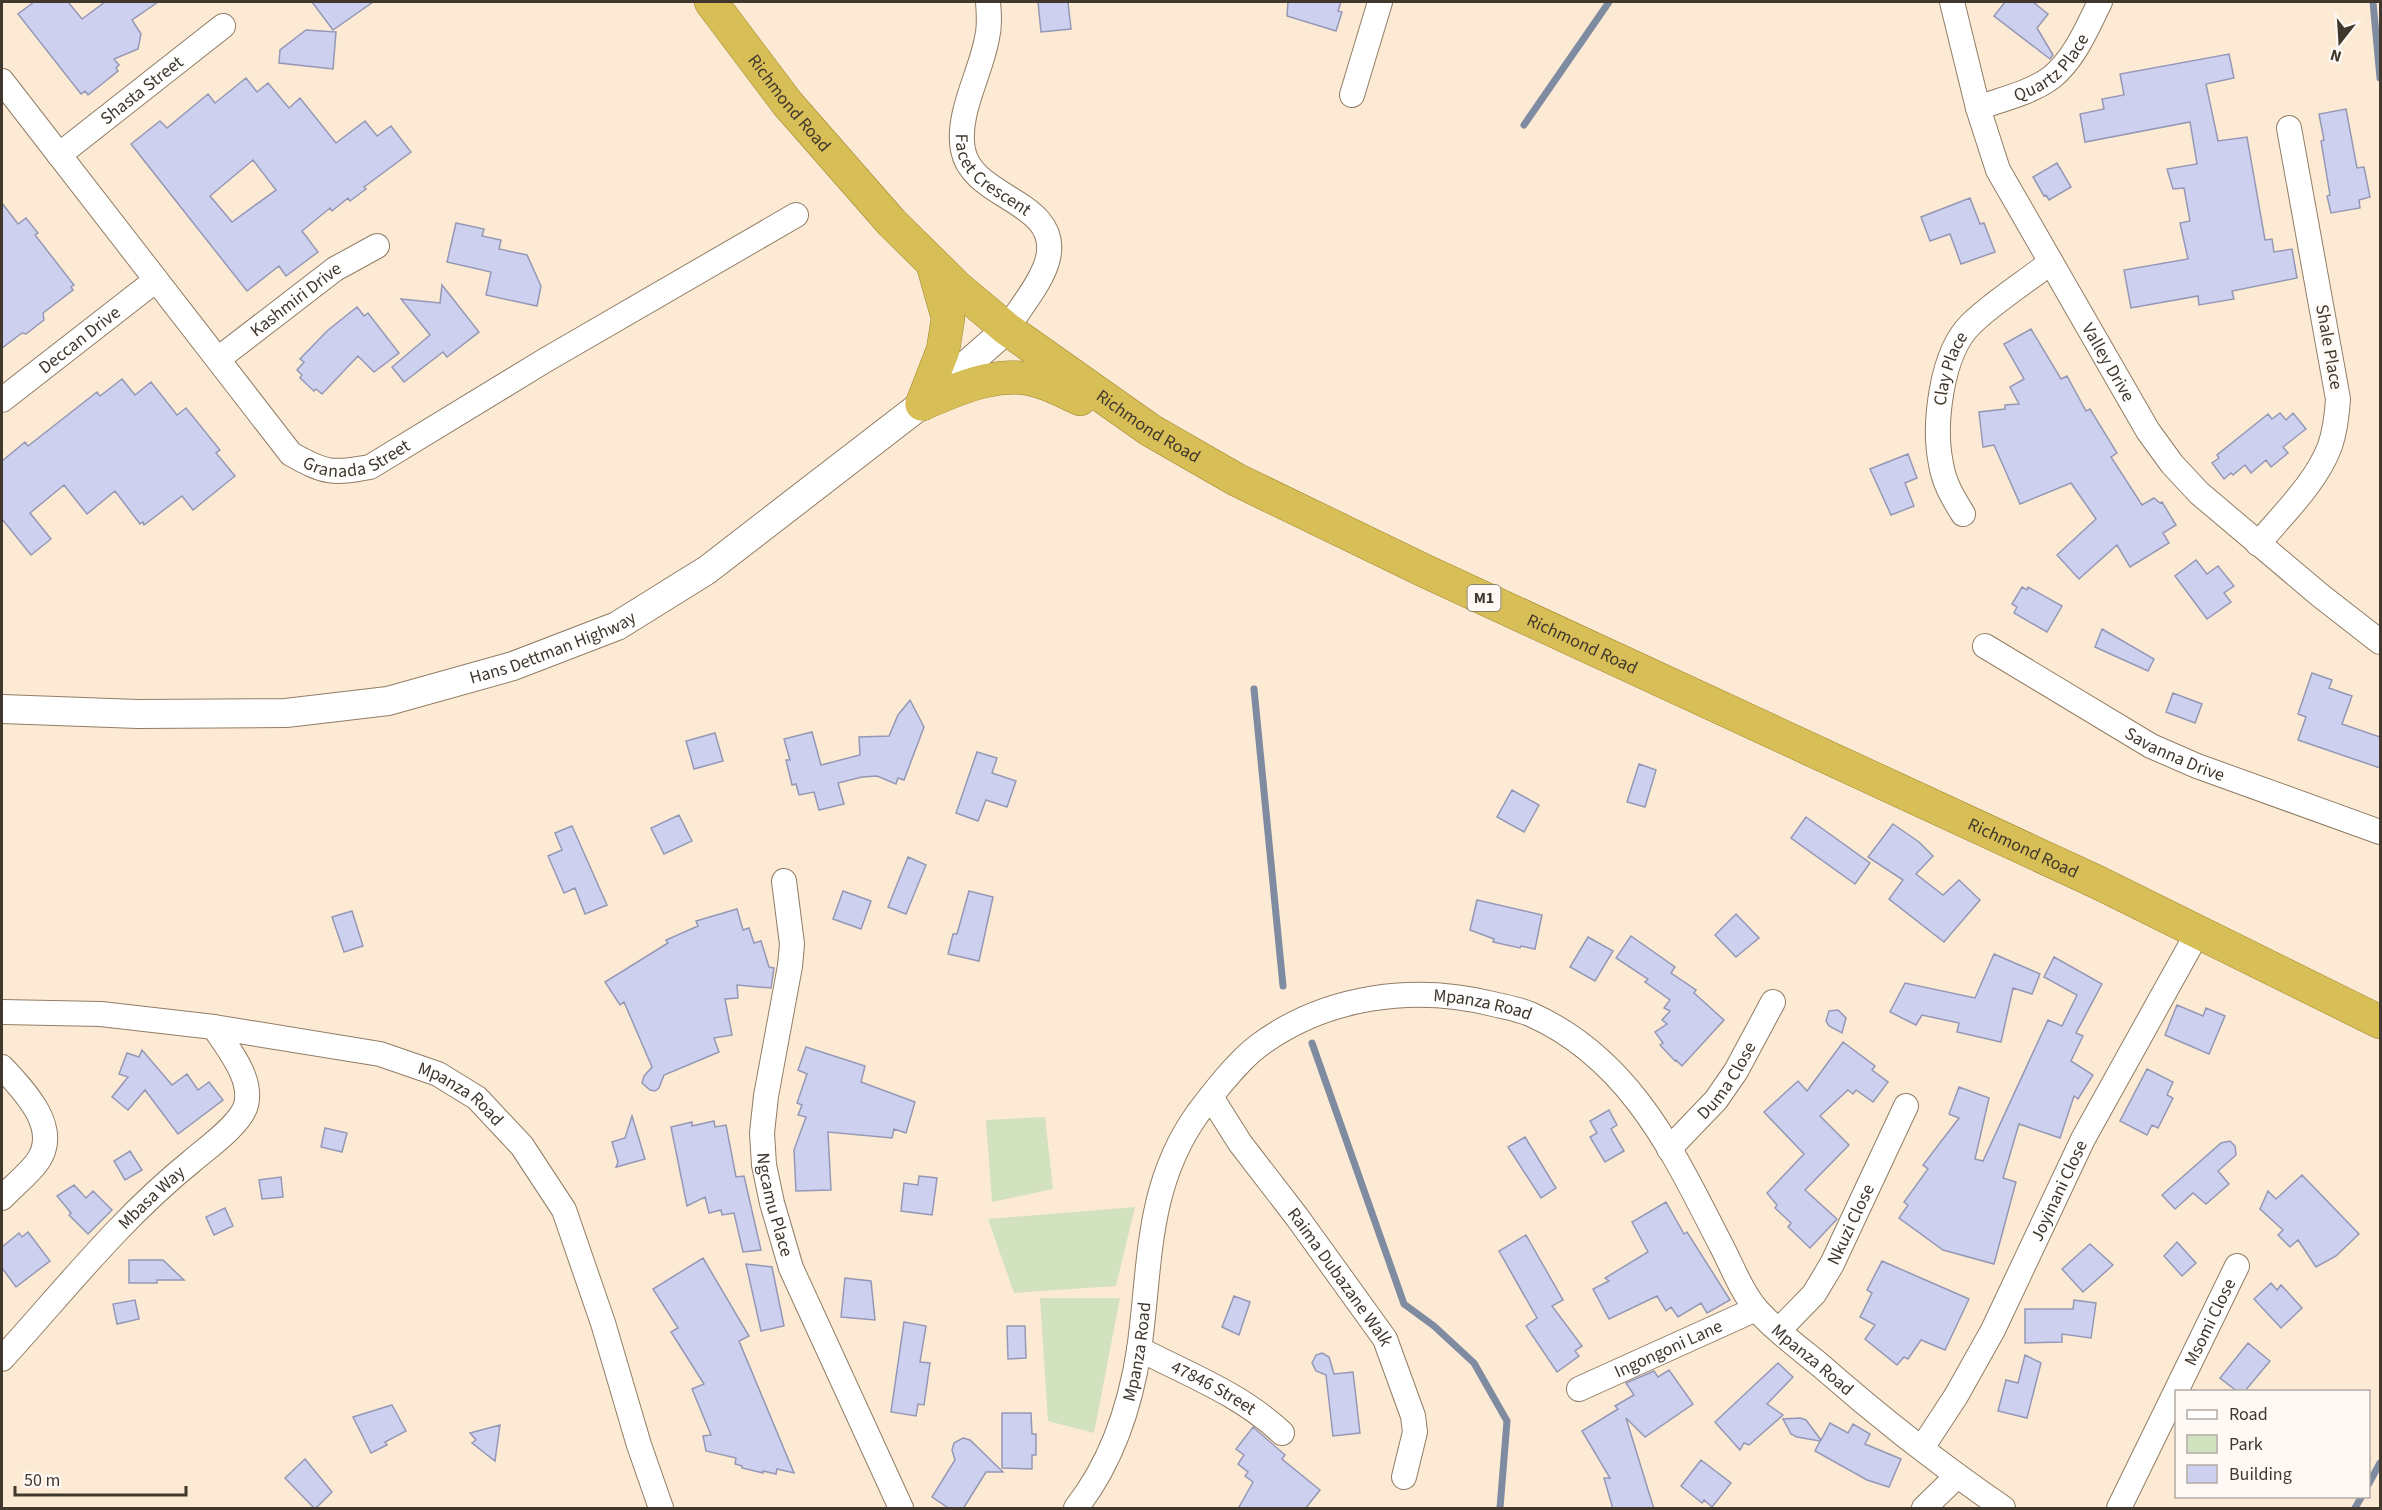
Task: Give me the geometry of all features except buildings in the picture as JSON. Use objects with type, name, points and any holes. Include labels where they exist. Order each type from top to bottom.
[{"type":"highway","name":"Richmond Road","points":[[711,2],[787,103],[892,223],[933,263],[1007,329],[1150,430],[1237,480],[1415,566],[2097,882],[2380,1022]]},
{"type":"highway","points":[[922,404],[943,350],[948,318],[933,263]]},
{"type":"highway","points":[[922,404],[983,381],[1012,379],[1038,381],[1150,430]]},
{"type":"street","name":"Facet Crescent","points":[[988,2],[990,17],[987,39],[968,102],[963,132],[963,150],[969,166],[986,183],[1023,207],[1041,222],[1049,237],[1048,258],[1037,281],[1007,329]]},
{"type":"street","points":[[1352,95],[1380,2]]},
{"type":"street","name":"Valley Drive","points":[[1952,2],[1978,108],[1998,170],[2148,431],[2172,464],[2199,493],[2258,544],[2380,642]]},
{"type":"street","name":"Quartz Place","points":[[1978,108],[2029,90],[2051,77],[2078,44],[2100,2]]},
{"type":"street","name":"Shasta Street","points":[[59,155],[223,26]]},
{"type":"street","name":"Granada Street","points":[[2,81],[291,454],[314,467],[339,473],[370,468],[544,361],[796,215]]},
{"type":"street","name":"Shale Place","points":[[2258,544],[2315,476],[2330,446],[2336,423],[2338,399],[2289,128]]},
{"type":"street","name":"Kashmiri Drive","points":[[218,359],[335,269],[377,246]]},
{"type":"street","name":"Clay Place","points":[[1963,514],[1950,493],[1941,465],[1938,434],[1940,405],[1948,366],[1958,343],[1970,324],[2051,262]]},
{"type":"street","name":"Deccan Drive","points":[[2,400],[156,280]]},
{"type":"street","name":"Hans Dettman Highway","points":[[2,709],[138,714],[286,713],[388,701],[513,666],[617,626],[707,570],[922,404],[1007,329]]},
{"type":"street","name":"Savanna Drive","points":[[1985,646],[2151,746],[2197,766],[2380,832]]},
{"type":"street","name":"Ngcamu Place","points":[[784,881],[792,944],[766,1096],[762,1133],[764,1165],[772,1203],[791,1268],[901,1509]]},
{"type":"street","name":"Joyinani Close","points":[[1922,1448],[1956,1396],[1993,1330],[2083,1139],[2198,932]]},
{"type":"street","name":"Mpanza Road","points":[[1076,1509],[1092,1488],[1113,1449],[1126,1409],[1139,1349],[1146,1268],[1161,1188],[1174,1156],[1196,1117],[1256,1047],[1297,1023],[1334,1006],[1401,994],[1464,996],[1527,1012],[1566,1033],[1611,1070],[1640,1105],[1670,1149],[1756,1308],[1853,1394],[2003,1509]]},
{"type":"street","name":"Duma Close","points":[[1670,1149],[1716,1100],[1736,1071],[1773,1002]]},
{"type":"street","name":"Mpanza Road","points":[[3,1010],[102,1014],[214,1027],[380,1054],[438,1074],[477,1098],[522,1146],[564,1210],[603,1323],[661,1509]]},
{"type":"street","name":"Mbasa Way","points":[[2,1359],[159,1187],[215,1142],[243,1113],[247,1091],[245,1078],[214,1027]]},
{"type":"street","points":[[2,1067],[23,1089],[38,1111],[45,1133],[44,1149],[38,1162],[2,1198]]},
{"type":"street","name":"Raima Dubazane Walk","points":[[1211,1097],[1240,1143],[1297,1217],[1385,1339],[1413,1416],[1415,1432],[1404,1477]]},
{"type":"street","name":"Nkuzi Close","points":[[1779,1330],[1814,1294],[1832,1264],[1906,1107]]},
{"type":"street","name":"Msomi Close","points":[[2177,1390],[2237,1266]]},
{"type":"street","name":"Ingongoni Lane","points":[[1579,1389],[1756,1308]]},
{"type":"street","name":"47846 Street","points":[[1139,1349],[1237,1398],[1267,1418],[1282,1433]]},
{"type":"street","name":"Msomi Close","points":[[2120,1509],[2175,1395]]},
{"type":"street","points":[[1924,1509],[1957,1476]]},
{"type":"green space","points":[[1045,1117],[1053,1189],[992,1202],[986,1120]]},
{"type":"green space","points":[[1135,1207],[1116,1286],[1014,1293],[988,1219]]},
{"type":"green space","points":[[1040,1298],[1120,1298],[1094,1433],[1048,1421]]},
{"type":"waterway","points":[[1524,125],[1609,2]]},
{"type":"waterway","points":[[2373,2],[2380,78]]},
{"type":"waterway","points":[[1254,689],[1283,986]]},
{"type":"waterway","points":[[1312,1043],[1404,1304],[1434,1326],[1474,1363],[1507,1421],[1500,1508]]},
{"type":"waterway","points":[[2370,1481],[2380,1463]]},
{"type":"waterway","points":[[2355,1508],[2361,1498]]}]
